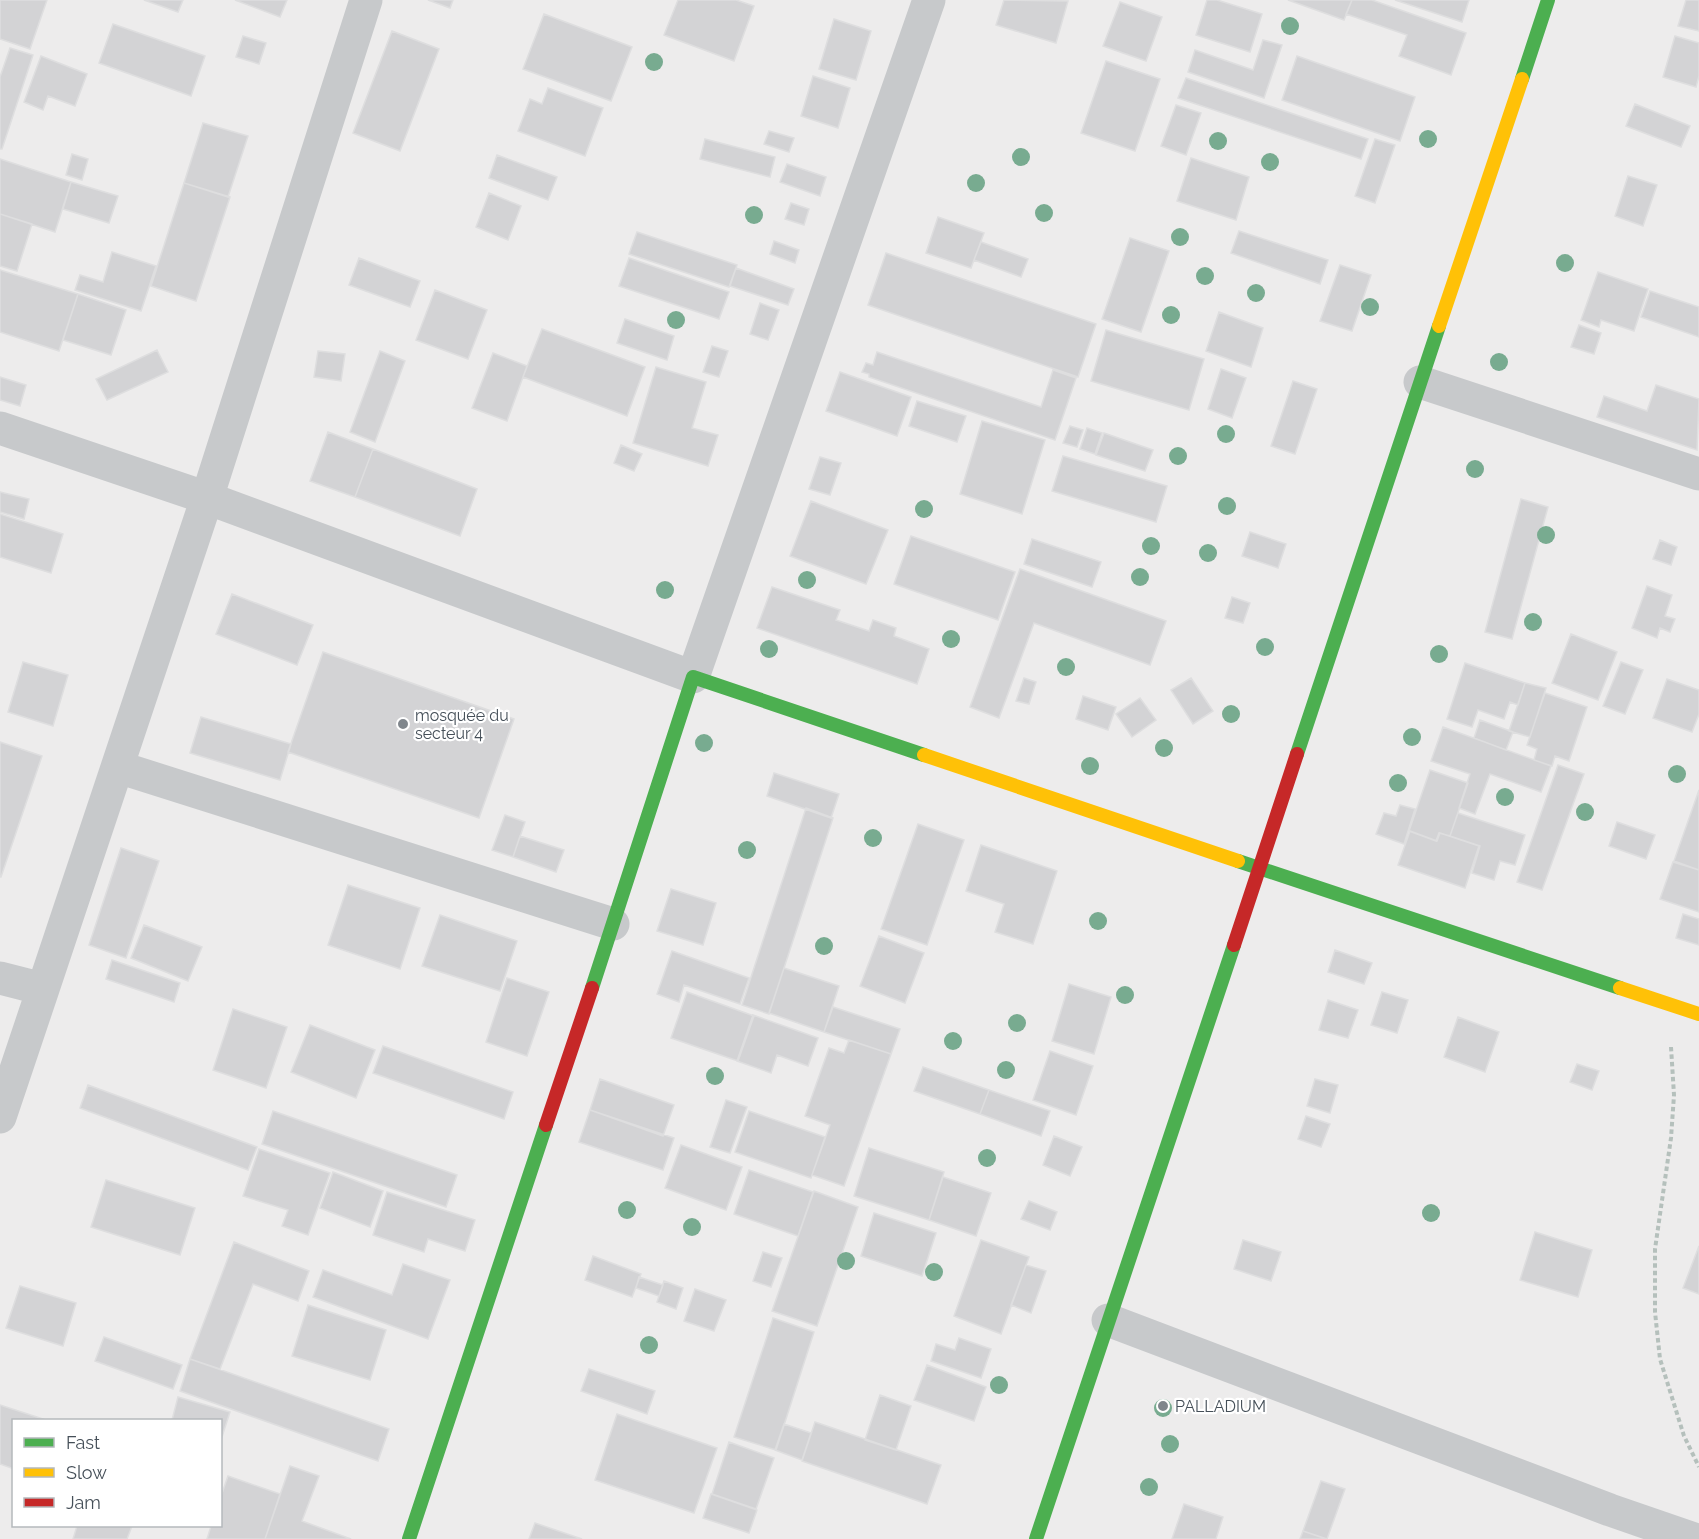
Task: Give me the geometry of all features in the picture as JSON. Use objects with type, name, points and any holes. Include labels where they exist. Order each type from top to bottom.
[{"type":"street","points":[[0,1117],[207,498],[366,0]]},
{"type":"street","points":[[409,1539],[693,677],[929,0]]},
{"type":"street","points":[[1035,1539],[1548,0]]},
{"type":"street","points":[[1420,382],[1699,474]]},
{"type":"street","points":[[0,428],[207,498],[693,677],[1699,1014]]},
{"type":"street","points":[[118,767],[613,924]]},
{"type":"street","points":[[0,978],[44,989]]},
{"type":"street","points":[[1108,1320],[1610,1510],[1694,1539]]},
{"type":"path","points":[[1669,1004],[1674,1095],[1671,1138],[1655,1249],[1655,1312],[1660,1359],[1684,1436],[1699,1467]]},
{"type":"building","points":[[0,0],[47,0],[30,49],[0,39]]},
{"type":"building","points":[[144,0],[183,0],[178,12]]},
{"type":"building","points":[[235,0],[287,0],[280,17]]},
{"type":"building","points":[[428,0],[453,0],[450,8]]},
{"type":"building","points":[[678,0],[736,0],[754,6],[734,61],[664,35]]},
{"type":"building","points":[[1004,0],[1068,1],[1056,43],[996,25]]},
{"type":"building","points":[[1207,0],[1217,0],[1262,14],[1250,52],[1196,35]]},
{"type":"building","points":[[1288,0],[1352,0],[1344,20]]},
{"type":"building","points":[[1352,0],[1372,0],[1466,33],[1451,75],[1399,56],[1407,35],[1346,14]]},
{"type":"building","points":[[1395,0],[1469,0],[1462,22]]},
{"type":"building","points":[[1686,0],[1699,0],[1699,31],[1678,26]]},
{"type":"building","points":[[1120,2],[1162,17],[1146,61],[1103,46]]},
{"type":"building","points":[[544,14],[632,47],[611,101],[523,69]]},
{"type":"building","points":[[834,19],[871,31],[856,80],[819,69]]},
{"type":"building","points":[[113,24],[205,56],[191,96],[99,63]]},
{"type":"building","points":[[392,31],[439,49],[400,151],[353,133]]},
{"type":"building","points":[[243,36],[266,43],[259,64],[236,57]]},
{"type":"building","points":[[1675,36],[1699,43],[1699,76],[1696,87],[1663,77]]},
{"type":"building","points":[[1263,40],[1282,45],[1264,98],[1188,72],[1195,50],[1253,70]]},
{"type":"building","points":[[10,48],[33,55],[2,149],[0,149],[0,77]]},
{"type":"building","points":[[41,56],[87,74],[75,106],[48,96],[43,110],[24,102]]},
{"type":"building","points":[[1297,56],[1415,97],[1400,141],[1282,100]]},
{"type":"building","points":[[1106,61],[1160,79],[1135,151],[1081,133]]},
{"type":"building","points":[[813,76],[850,88],[838,128],[801,116]]},
{"type":"building","points":[[1186,78],[1368,139],[1361,159],[1178,98]]},
{"type":"building","points":[[548,88],[603,108],[585,156],[518,131],[530,99],[542,104]]},
{"type":"building","points":[[1635,104],[1690,126],[1681,147],[1626,126]]},
{"type":"building","points":[[1176,105],[1201,113],[1186,155],[1161,146]]},
{"type":"building","points":[[203,123],[248,136],[228,197],[184,183]]},
{"type":"building","points":[[769,131],[794,138],[789,152],[764,144]]},
{"type":"building","points":[[705,139],[775,157],[770,177],[700,159]]},
{"type":"building","points":[[1375,139],[1395,145],[1375,203],[1355,196]]},
{"type":"building","points":[[72,154],[88,159],[82,180],[66,175]]},
{"type":"building","points":[[497,155],[557,177],[548,200],[489,178]]},
{"type":"building","points":[[1191,158],[1249,177],[1236,220],[1177,201]]},
{"type":"building","points":[[0,159],[71,182],[55,232],[0,214]]},
{"type":"building","points":[[787,164],[826,177],[820,196],[780,182]]},
{"type":"building","points":[[1628,176],[1657,185],[1643,226],[1615,216]]},
{"type":"building","points":[[71,182],[118,196],[109,223],[63,209]]},
{"type":"building","points":[[184,183],[230,197],[196,301],[151,286]]},
{"type":"building","points":[[489,193],[521,206],[508,240],[476,227]]},
{"type":"building","points":[[791,203],[809,209],[804,225],[785,219]]},
{"type":"building","points":[[0,214],[32,224],[17,271],[0,266]]},
{"type":"building","points":[[938,217],[984,233],[971,268],[926,253]]},
{"type":"building","points":[[1239,231],[1328,260],[1320,284],[1231,253]]},
{"type":"building","points":[[637,232],[737,265],[729,287],[629,254]]},
{"type":"building","points":[[1130,238],[1169,251],[1141,332],[1102,319]]},
{"type":"building","points":[[774,241],[799,250],[795,263],[770,254]]},
{"type":"building","points":[[981,242],[1028,259],[1021,277],[974,260]]},
{"type":"building","points":[[112,252],[156,266],[141,311],[75,290],[80,275],[103,282]]},
{"type":"building","points":[[886,253],[1096,324],[1078,377],[868,305]]},
{"type":"building","points":[[359,258],[420,281],[410,307],[349,285]]},
{"type":"building","points":[[629,258],[729,292],[719,319],[619,286]]},
{"type":"building","points":[[1340,265],[1371,275],[1352,331],[1320,321]]},
{"type":"building","points":[[736,268],[794,289],[788,305],[730,286]]},
{"type":"building","points":[[0,270],[78,294],[59,351],[0,332]]},
{"type":"building","points":[[1598,272],[1648,289],[1634,331],[1601,320],[1599,327],[1581,320]]},
{"type":"building","points":[[435,290],[487,310],[468,359],[416,340]]},
{"type":"building","points":[[1650,291],[1699,307],[1699,337],[1641,317]]},
{"type":"building","points":[[78,294],[126,310],[111,355],[63,340]]},
{"type":"building","points":[[760,303],[779,310],[768,340],[750,334]]},
{"type":"building","points":[[1219,312],[1263,328],[1251,367],[1206,351]]},
{"type":"building","points":[[625,319],[674,336],[667,360],[617,343]]},
{"type":"building","points":[[1579,325],[1601,333],[1594,354],[1571,347]]},
{"type":"building","points":[[542,329],[645,367],[627,416],[523,377]]},
{"type":"building","points":[[1106,330],[1204,359],[1189,410],[1091,381]]},
{"type":"building","points":[[712,346],[728,351],[719,377],[703,372]]},
{"type":"building","points":[[157,350],[168,372],[107,400],[96,379]]},
{"type":"building","points":[[318,351],[345,354],[341,381],[314,377]]},
{"type":"building","points":[[380,351],[405,361],[375,442],[350,432]]},
{"type":"building","points":[[877,352],[1041,407],[1053,370],[1076,378],[1055,440],[869,377],[869,374],[862,372],[866,363],[873,365]]},
{"type":"building","points":[[493,353],[527,366],[507,421],[472,408]]},
{"type":"building","points":[[656,367],[706,382],[692,428],[718,435],[708,466],[633,443]]},
{"type":"building","points":[[1221,369],[1246,378],[1232,418],[1208,409]]},
{"type":"building","points":[[840,372],[911,397],[897,436],[826,411]]},
{"type":"building","points":[[0,377],[26,385],[20,406],[0,400]]},
{"type":"building","points":[[1293,381],[1317,389],[1295,454],[1271,446]]},
{"type":"building","points":[[1656,385],[1699,399],[1697,450],[1597,417],[1604,396],[1647,411]]},
{"type":"building","points":[[917,401],[966,416],[957,442],[909,426]]},
{"type":"building","points":[[982,421],[1045,440],[1022,514],[960,494]]},
{"type":"building","points":[[1070,426],[1083,430],[1077,447],[1063,443]]},
{"type":"building","points":[[1087,428],[1102,433],[1095,454],[1080,449]]},
{"type":"building","points":[[328,432],[373,449],[355,497],[310,481]]},
{"type":"building","points":[[1104,433],[1153,450],[1145,471],[1096,455]]},
{"type":"building","points":[[621,445],[642,454],[634,471],[614,463]]},
{"type":"building","points":[[373,449],[477,489],[460,536],[355,497]]},
{"type":"building","points":[[1063,456],[1167,486],[1156,522],[1052,491]]},
{"type":"building","points":[[820,457],[841,463],[830,495],[809,489]]},
{"type":"building","points":[[0,492],[29,499],[24,519],[0,512]]},
{"type":"building","points":[[1521,499],[1548,507],[1512,639],[1485,632]]},
{"type":"building","points":[[811,501],[888,530],[866,584],[790,556]]},
{"type":"building","points":[[0,514],[63,534],[51,573],[0,557]]},
{"type":"building","points":[[1250,532],[1286,544],[1278,568],[1242,556]]},
{"type":"building","points":[[911,536],[1015,572],[998,620],[894,584]]},
{"type":"building","points":[[1032,539],[1101,562],[1092,587],[1024,564]]},
{"type":"building","points":[[1660,540],[1677,547],[1671,565],[1653,559]]},
{"type":"building","points":[[1020,569],[1166,621],[1150,665],[1034,623],[999,718],[970,707]]},
{"type":"building","points":[[1647,586],[1672,595],[1665,616],[1675,619],[1670,632],[1660,628],[1657,638],[1632,628]]},
{"type":"building","points":[[772,587],[840,610],[836,620],[869,631],[873,620],[896,628],[894,636],[929,649],[917,684],[757,628]]},
{"type":"building","points":[[232,594],[313,625],[297,665],[216,634]]},
{"type":"building","points":[[1232,597],[1250,603],[1243,623],[1225,618]]},
{"type":"building","points":[[1571,634],[1617,652],[1598,700],[1552,683]]},
{"type":"building","points":[[323,652],[514,719],[479,818],[288,752]]},
{"type":"building","points":[[23,662],[68,675],[53,726],[8,712]]},
{"type":"building","points":[[1621,662],[1643,670],[1625,714],[1603,706]]},
{"type":"building","points":[[1465,663],[1525,683],[1518,705],[1510,702],[1504,719],[1478,710],[1472,727],[1447,719]]},
{"type":"building","points":[[1024,678],[1036,682],[1029,704],[1016,701]]},
{"type":"building","points":[[1191,678],[1213,711],[1193,724],[1171,690]]},
{"type":"building","points":[[1667,679],[1699,690],[1699,714],[1692,732],[1653,718]]},
{"type":"building","points":[[1525,683],[1546,688],[1530,737],[1509,731]]},
{"type":"building","points":[[1545,693],[1587,707],[1569,761],[1555,756],[1552,766],[1534,760],[1537,749],[1527,745]]},
{"type":"building","points":[[1083,696],[1116,707],[1108,730],[1076,719]]},
{"type":"building","points":[[1140,698],[1156,720],[1132,737],[1116,714]]},
{"type":"building","points":[[201,717],[291,744],[280,780],[190,753]]},
{"type":"building","points":[[1480,720],[1513,732],[1506,750],[1474,738]]},
{"type":"building","points":[[1443,727],[1551,766],[1541,792],[1490,774],[1475,814],[1459,808],[1470,774],[1431,761]]},
{"type":"building","points":[[0,742],[42,756],[1,877],[0,877]]},
{"type":"building","points":[[1558,765],[1584,774],[1542,890],[1517,882]]},
{"type":"building","points":[[1430,770],[1468,783],[1450,836],[1439,833],[1436,841],[1409,831]]},
{"type":"building","points":[[774,773],[839,794],[831,818],[767,796]]},
{"type":"building","points":[[1699,790],[1699,870],[1674,861]]},
{"type":"building","points":[[1400,805],[1415,809],[1404,844],[1376,834],[1384,813],[1396,816]]},
{"type":"building","points":[[806,808],[833,818],[769,1014],[742,1005]]},
{"type":"building","points":[[1458,813],[1525,835],[1515,865],[1500,861],[1494,880],[1472,873],[1480,846],[1450,836]]},
{"type":"building","points":[[505,815],[525,822],[513,857],[492,850]]},
{"type":"building","points":[[1617,822],[1655,835],[1646,859],[1609,846]]},
{"type":"building","points":[[918,824],[964,840],[927,945],[881,929]]},
{"type":"building","points":[[1410,831],[1437,841],[1440,833],[1479,846],[1465,888],[1398,865]]},
{"type":"building","points":[[520,836],[564,850],[556,872],[513,857]]},
{"type":"building","points":[[981,845],[1057,871],[1033,944],[995,932],[1004,904],[966,891]]},
{"type":"building","points":[[121,848],[159,861],[126,958],[89,945]]},
{"type":"building","points":[[1673,862],[1699,870],[1699,912],[1660,899]]},
{"type":"building","points":[[348,885],[420,908],[400,969],[328,945]]},
{"type":"building","points":[[671,889],[716,903],[703,945],[657,931]]},
{"type":"building","points":[[1683,914],[1699,919],[1699,945],[1676,938]]},
{"type":"building","points":[[440,915],[517,941],[500,991],[422,966]]},
{"type":"building","points":[[144,925],[202,947],[188,981],[131,958]]},
{"type":"building","points":[[879,936],[924,953],[905,1003],[860,986]]},
{"type":"building","points":[[1335,950],[1372,963],[1364,984],[1328,972]]},
{"type":"building","points":[[672,951],[749,978],[740,1004],[684,985],[679,1002],[657,994]]},
{"type":"building","points":[[112,960],[180,983],[174,1002],[106,979]]},
{"type":"building","points":[[784,968],[839,986],[824,1032],[769,1013]]},
{"type":"building","points":[[507,978],[549,992],[527,1056],[486,1042]]},
{"type":"building","points":[[1069,984],[1111,997],[1094,1054],[1052,1041]]},
{"type":"building","points":[[687,992],[754,1016],[738,1061],[671,1038]]},
{"type":"building","points":[[1382,992],[1408,1000],[1397,1033],[1371,1025]]},
{"type":"building","points":[[1328,1000],[1358,1010],[1348,1038],[1319,1030]]},
{"type":"building","points":[[833,1007],[900,1029],[891,1054],[824,1032]]},
{"type":"building","points":[[233,1009],[287,1027],[266,1088],[213,1070]]},
{"type":"building","points":[[753,1015],[818,1038],[808,1066],[777,1055],[771,1073],[737,1061]]},
{"type":"building","points":[[1458,1017],[1499,1032],[1485,1072],[1444,1057]]},
{"type":"building","points":[[310,1025],[375,1050],[356,1098],[291,1072]]},
{"type":"building","points":[[849,1040],[891,1054],[844,1186],[812,1175],[830,1125],[805,1116],[829,1048],[844,1053]]},
{"type":"building","points":[[383,1046],[513,1092],[504,1119],[373,1073]]},
{"type":"building","points":[[1050,1051],[1093,1066],[1076,1115],[1033,1100]]},
{"type":"building","points":[[1577,1064],[1599,1071],[1592,1090],[1570,1082]]},
{"type":"building","points":[[923,1067],[989,1090],[980,1114],[914,1091]]},
{"type":"building","points":[[600,1079],[674,1105],[663,1136],[590,1110]]},
{"type":"building","points":[[1315,1079],[1338,1085],[1330,1113],[1307,1106]]},
{"type":"building","points":[[88,1085],[257,1147],[248,1170],[80,1108]]},
{"type":"building","points":[[989,1090],[1050,1111],[1041,1136],[980,1114]]},
{"type":"building","points":[[726,1100],[747,1107],[730,1153],[710,1147]]},
{"type":"building","points":[[590,1110],[674,1138],[663,1170],[579,1142]]},
{"type":"building","points":[[273,1111],[457,1175],[446,1207],[262,1144]]},
{"type":"building","points":[[749,1111],[825,1137],[811,1178],[735,1152]]},
{"type":"building","points":[[1306,1116],[1330,1124],[1321,1147],[1298,1139]]},
{"type":"building","points":[[1054,1136],[1082,1147],[1070,1176],[1043,1165]]},
{"type":"building","points":[[681,1145],[742,1167],[726,1210],[665,1188]]},
{"type":"building","points":[[869,1148],[944,1172],[929,1220],[854,1196]]},
{"type":"building","points":[[259,1149],[330,1173],[308,1235],[282,1226],[288,1210],[243,1196]]},
{"type":"building","points":[[749,1170],[813,1192],[798,1236],[734,1214]]},
{"type":"building","points":[[333,1172],[383,1191],[370,1227],[320,1208]]},
{"type":"building","points":[[943,1177],[991,1193],[976,1236],[929,1220]]},
{"type":"building","points":[[106,1180],[195,1208],[180,1255],[91,1227]]},
{"type":"building","points":[[814,1191],[858,1207],[817,1326],[772,1311]]},
{"type":"building","points":[[387,1192],[475,1220],[465,1251],[428,1239],[424,1252],[373,1235]]},
{"type":"building","points":[[1029,1201],[1057,1212],[1050,1230],[1021,1219]]},
{"type":"building","points":[[874,1213],[936,1233],[922,1276],[861,1256]]},
{"type":"building","points":[[1535,1232],[1592,1250],[1578,1297],[1520,1280]]},
{"type":"building","points":[[981,1240],[1029,1257],[1001,1334],[954,1316]]},
{"type":"building","points":[[1243,1240],[1281,1252],[1271,1281],[1234,1269]]},
{"type":"building","points":[[234,1242],[309,1271],[298,1301],[253,1284],[220,1369],[190,1359]]},
{"type":"building","points":[[1699,1246],[1699,1294],[1683,1288]]},
{"type":"building","points":[[763,1252],[782,1258],[771,1287],[753,1281]]},
{"type":"building","points":[[593,1256],[641,1274],[632,1297],[585,1280]]},
{"type":"building","points":[[403,1264],[450,1280],[428,1339],[313,1297],[323,1270],[392,1295]]},
{"type":"building","points":[[1026,1265],[1046,1271],[1031,1313],[1011,1305]]},
{"type":"building","points":[[639,1277],[663,1285],[659,1296],[636,1288]]},
{"type":"building","points":[[664,1281],[683,1288],[676,1309],[657,1302]]},
{"type":"building","points":[[20,1286],[76,1303],[63,1346],[6,1328]]},
{"type":"building","points":[[695,1289],[726,1300],[714,1331],[684,1321]]},
{"type":"building","points":[[308,1305],[386,1330],[370,1380],[292,1356]]},
{"type":"building","points":[[773,1318],[814,1332],[776,1450],[734,1437]]},
{"type":"building","points":[[104,1337],[182,1365],[173,1389],[95,1361]]},
{"type":"building","points":[[959,1338],[991,1349],[981,1378],[931,1361],[936,1344],[955,1350]]},
{"type":"building","points":[[190,1359],[389,1429],[378,1461],[180,1391]]},
{"type":"building","points":[[927,1365],[986,1387],[974,1421],[914,1400]]},
{"type":"building","points":[[589,1369],[655,1391],[647,1414],[581,1391]]},
{"type":"building","points":[[880,1395],[911,1406],[896,1450],[865,1440]]},
{"type":"building","points":[[178,1397],[230,1412],[222,1437],[222,1419],[172,1419]]},
{"type":"building","points":[[0,1405],[43,1419],[12,1419],[12,1468],[0,1464]]},
{"type":"building","points":[[617,1414],[717,1448],[694,1513],[595,1480]]},
{"type":"building","points":[[815,1422],[941,1465],[927,1504],[802,1461]]},
{"type":"building","points":[[784,1424],[811,1433],[802,1460],[775,1450]]},
{"type":"building","points":[[729,1442],[774,1458],[756,1509],[712,1494]]},
{"type":"building","points":[[290,1466],[319,1476],[302,1521],[351,1539],[265,1539]]},
{"type":"building","points":[[228,1476],[280,1494],[265,1539],[207,1539],[211,1527],[222,1527],[222,1493]]},
{"type":"building","points":[[1321,1481],[1345,1489],[1327,1539],[1303,1531]]},
{"type":"building","points":[[711,1494],[757,1510],[749,1533],[703,1518]]},
{"type":"building","points":[[1184,1504],[1223,1517],[1216,1539],[1172,1539]]},
{"type":"building","points":[[535,1523],[582,1539],[529,1539]]},
{"type":"building","points":[[77,1527],[132,1527],[127,1539],[73,1539]]},
{"type":"building","points":[[1303,1531],[1326,1539],[1300,1539]]},
{"type":"traffic: fast","points":[[1522,79],[1548,0]]},
{"type":"traffic: fast","points":[[1297,754],[1439,326]]},
{"type":"traffic: fast","points":[[592,988],[693,677],[924,755]]},
{"type":"traffic: fast","points":[[1238,861],[1620,988]]},
{"type":"traffic: fast","points":[[1036,1539],[1234,945]]},
{"type":"traffic: fast","points":[[409,1539],[546,1125]]},
{"type":"traffic: slow","points":[[1439,326],[1522,79]]},
{"type":"traffic: slow","points":[[924,755],[1238,861]]},
{"type":"traffic: slow","points":[[1620,988],[1699,1014]]},
{"type":"traffic: jam","points":[[1234,945],[1297,754]]},
{"type":"traffic: jam","points":[[546,1125],[592,988]]},
{"type":"place","name":"mosquée du secteur 4","points":[[403,724]]},
{"type":"place","name":"PALLADIUM","points":[[1163,1406]]}]
